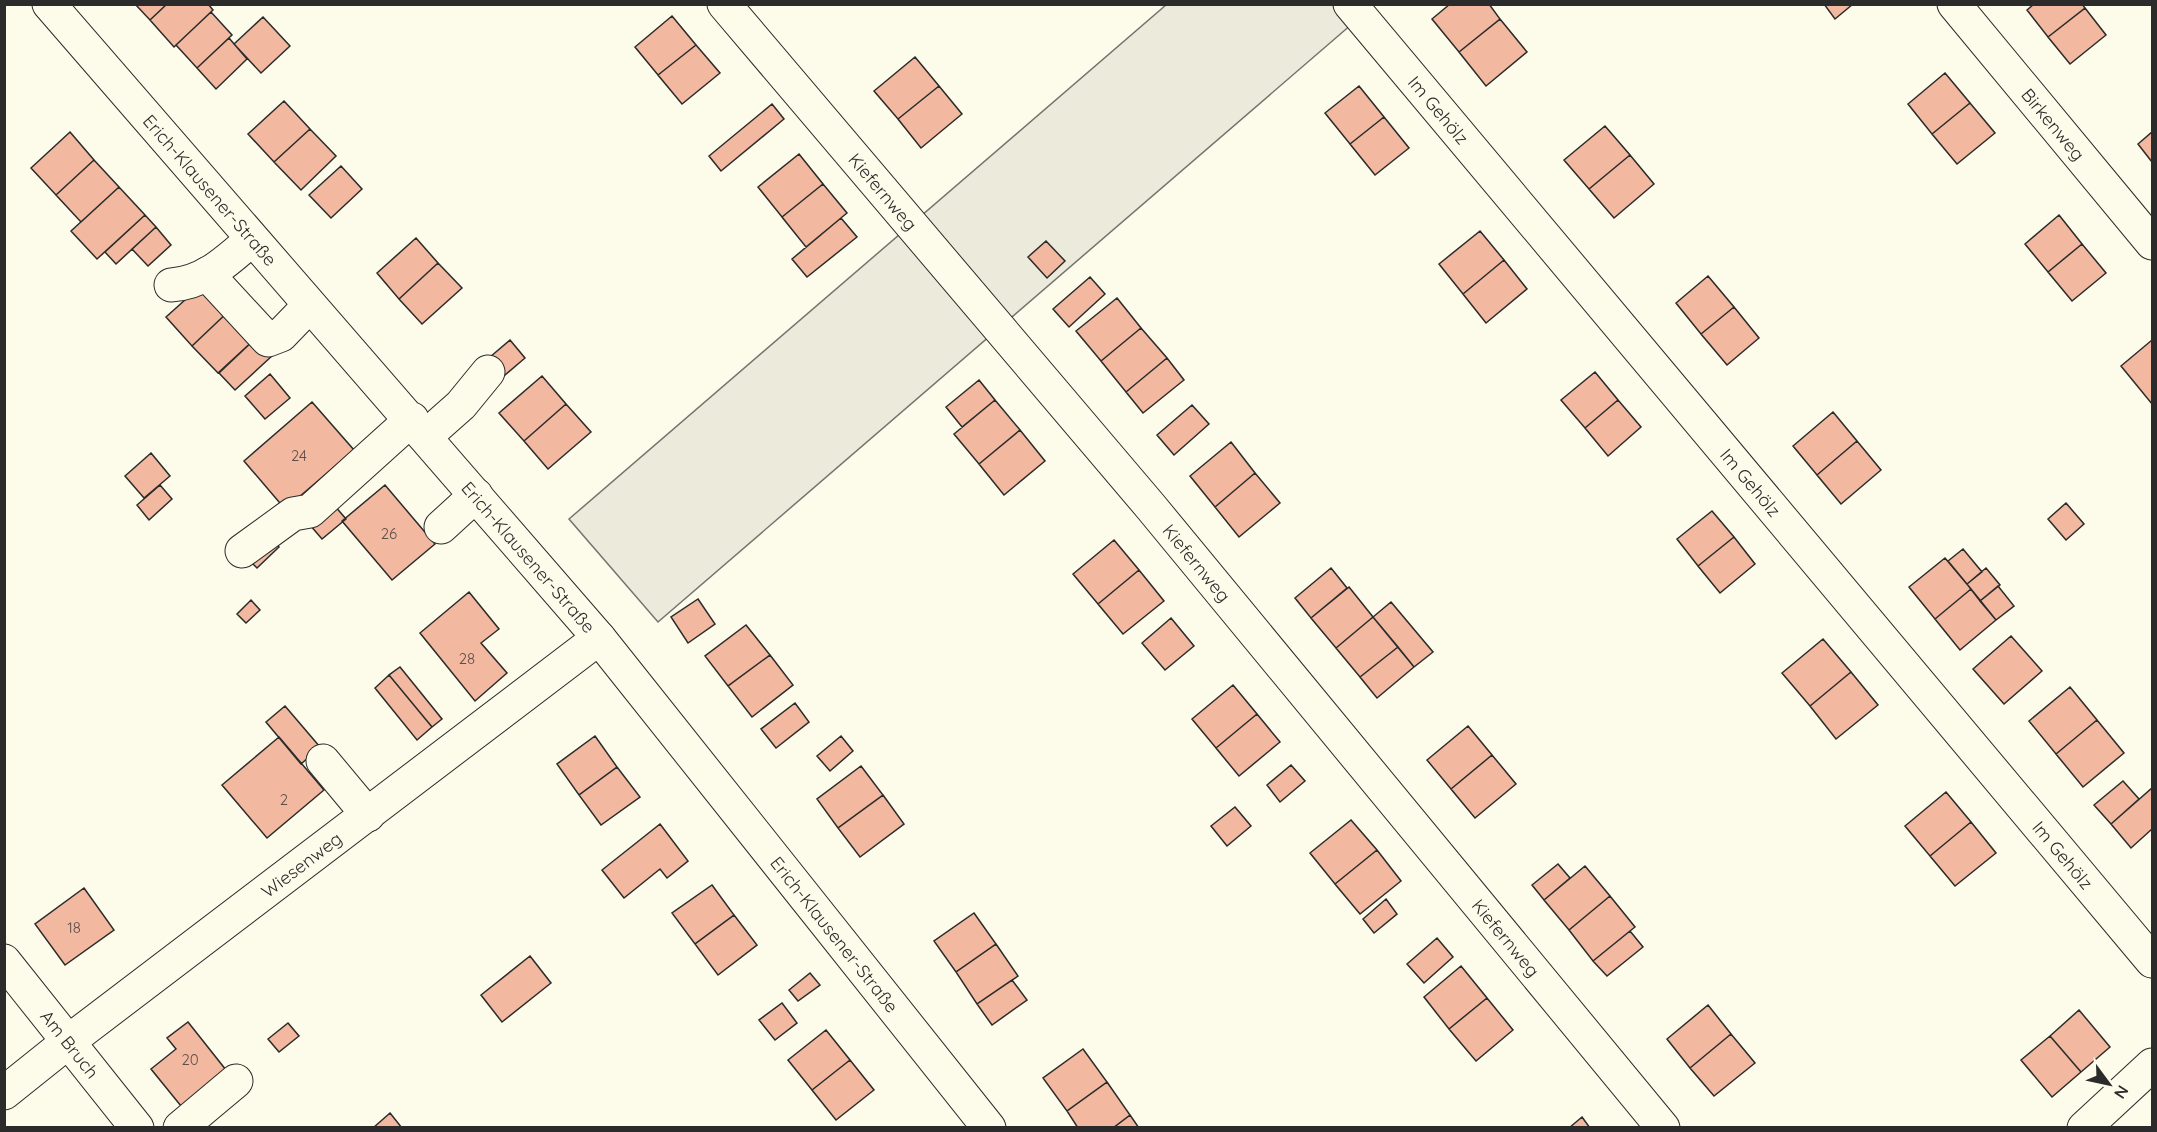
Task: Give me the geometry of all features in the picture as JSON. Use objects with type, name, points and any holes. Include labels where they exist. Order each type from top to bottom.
[{"type":"street","name":"Erich-Klausener-Straße","points":[[49,4],[251,240],[419,427],[599,638],[988,1128]]},
{"type":"street","name":"Kiefernweg","points":[[724,4],[1151,507],[1663,1128]]},
{"type":"street","name":"Im Gehölz","points":[[1350,4],[2152,961]]},
{"type":"street","name":"Birkenweg","points":[[1954,4],[2152,243]]},
{"type":"street","points":[[171,285],[195,281],[251,240]]},
{"type":"street","points":[[207,274],[268,340],[281,334],[309,306]]},
{"type":"street","points":[[242,551],[293,514],[310,511],[419,427],[461,405],[488,372]]},
{"type":"street","points":[[441,527],[476,495]]},
{"type":"street","name":"Wiesenweg","points":[[4,1093],[69,1041],[599,638]]},
{"type":"street","points":[[323,761],[368,815]]},
{"type":"street","name":"Am Bruch","points":[[4,961],[137,1128]]},
{"type":"street","points":[[2084,1128],[2152,1065]]},
{"type":"street","points":[[180,1128],[236,1081]]},
{"type":"shaded area","points":[[1166,5],[1374,5],[658,622],[569,519]]},
{"type":"building","points":[[135,4],[167,4],[150,20]]},
{"type":"building","points":[[167,4],[208,4],[213,10],[174,47],[150,20]]},
{"type":"building","points":[[1450,4],[1489,4],[1500,19],[1459,52],[1432,19]]},
{"type":"building","points":[[1824,4],[1853,4],[1835,19]]},
{"type":"building","points":[[2034,4],[2082,4],[2085,8],[2048,37],[2027,10]]},
{"type":"building","points":[[2085,8],[2106,35],[2070,64],[2048,37]]},
{"type":"building","points":[[211,12],[232,35],[197,68],[176,45]]},
{"type":"building","points":[[672,16],[696,45],[658,75],[635,47]]},
{"type":"building","points":[[263,17],[290,46],[261,73],[234,44]]},
{"type":"building","points":[[1500,19],[1527,52],[1486,86],[1459,52]]},
{"type":"building","points":[[229,38],[247,59],[216,89],[197,68]]},
{"type":"building","points":[[696,45],[720,73],[682,104],[658,75]]},
{"type":"building","points":[[915,57],[939,86],[898,119],[874,91]]},
{"type":"building","points":[[1945,73],[1970,103],[1932,134],[1908,104]]},
{"type":"building","points":[[939,86],[962,114],[921,148],[898,119]]},
{"type":"building","points":[[1359,86],[1384,117],[1350,144],[1325,113]]},
{"type":"building","points":[[284,101],[310,129],[274,162],[248,134]]},
{"type":"building","points":[[1970,103],[1995,133],[1957,164],[1932,134]]},
{"type":"building","points":[[772,104],[784,119],[721,171],[709,156]]},
{"type":"building","points":[[1384,117],[1409,148],[1375,175],[1350,144]]},
{"type":"building","points":[[1605,126],[1630,155],[1589,189],[1564,160]]},
{"type":"building","points":[[310,129],[336,156],[301,190],[274,162]]},
{"type":"building","points":[[70,132],[94,160],[56,195],[31,168]]},
{"type":"building","points":[[2152,132],[2152,162],[2138,144]]},
{"type":"building","points":[[799,154],[823,184],[782,217],[758,187]]},
{"type":"building","points":[[1630,155],[1654,184],[1614,218],[1589,189]]},
{"type":"building","points":[[94,160],[119,187],[81,222],[56,195]]},
{"type":"building","points":[[341,166],[362,189],[331,218],[309,195]]},
{"type":"building","points":[[823,184],[847,213],[806,247],[782,217]]},
{"type":"building","points":[[119,187],[145,215],[97,259],[71,231]]},
{"type":"building","points":[[145,215],[156,227],[116,264],[105,252]]},
{"type":"building","points":[[2059,215],[2082,244],[2048,272],[2025,244]]},
{"type":"building","points":[[841,218],[857,237],[807,277],[792,259]]},
{"type":"building","points":[[156,227],[171,245],[148,266],[132,249]]},
{"type":"building","points":[[1480,231],[1504,260],[1463,294],[1439,264]]},
{"type":"building","points":[[416,238],[438,263],[399,299],[377,273]]},
{"type":"building","points":[[1046,241],[1065,261],[1047,278],[1028,257]]},
{"type":"building","points":[[2082,244],[2106,273],[2072,301],[2048,272]]},
{"type":"building","points":[[1504,260],[1527,289],[1486,323],[1463,294]]},
{"type":"building","points":[[438,263],[462,288],[422,324],[399,299]]},
{"type":"building","points":[[1708,276],[1734,307],[1701,334],[1676,303]]},
{"type":"building","points":[[1090,277],[1105,294],[1069,327],[1053,309]]},
{"type":"building","points":[[205,282],[231,309],[192,346],[166,317]]},
{"type":"building","points":[[1117,298],[1141,328],[1101,361],[1076,331]]},
{"type":"building","points":[[1734,307],[1759,338],[1727,365],[1701,334]]},
{"type":"building","points":[[231,309],[257,337],[218,373],[192,346]]},
{"type":"building","points":[[1141,328],[1167,358],[1126,392],[1101,361]]},
{"type":"building","points":[[257,337],[273,355],[235,390],[219,373]]},
{"type":"building","points":[[510,340],[525,358],[505,375],[490,357]]},
{"type":"building","points":[[2152,340],[2152,404],[2121,366]]},
{"type":"building","points":[[1167,358],[1184,380],[1143,413],[1126,392]]},
{"type":"building","points":[[1595,372],[1618,400],[1585,428],[1561,400]]},
{"type":"building","points":[[270,374],[290,398],[265,419],[245,396]]},
{"type":"building","points":[[542,376],[566,404],[524,441],[499,413]]},
{"type":"building","points":[[979,380],[995,400],[962,427],[946,407]]},
{"type":"building","points":[[995,400],[1020,430],[979,464],[954,434]]},
{"type":"building","points":[[1618,400],[1641,427],[1608,456],[1585,428]]},
{"type":"building","points":[[312,402],[354,450],[285,509],[244,461]]},
{"type":"building","points":[[566,404],[591,432],[548,469],[524,441]]},
{"type":"building","points":[[1192,405],[1209,424],[1174,455],[1157,435]]},
{"type":"building","points":[[1833,412],[1857,441],[1817,475],[1793,446]]},
{"type":"building","points":[[1020,430],[1045,461],[1004,495],[979,464]]},
{"type":"building","points":[[1857,441],[1881,470],[1841,504],[1817,475]]},
{"type":"building","points":[[1231,442],[1255,473],[1215,507],[1190,476]]},
{"type":"building","points":[[151,453],[170,476],[144,498],[125,476]]},
{"type":"building","points":[[1255,473],[1280,503],[1239,537],[1215,507]]},
{"type":"building","points":[[160,485],[172,499],[149,520],[137,505]]},
{"type":"building","points":[[385,485],[435,544],[392,580],[342,521]]},
{"type":"building","points":[[2066,503],[2084,524],[2066,540],[2048,519]]},
{"type":"building","points":[[334,505],[346,519],[322,539],[310,525]]},
{"type":"building","points":[[1712,511],[1734,537],[1698,566],[1677,539]]},
{"type":"building","points":[[270,537],[279,547],[257,568],[247,558]]},
{"type":"building","points":[[1734,537],[1755,564],[1720,593],[1698,566]]},
{"type":"building","points":[[1114,540],[1139,570],[1098,604],[1073,574]]},
{"type":"building","points":[[1963,549],[1982,572],[1967,584],[1948,561]]},
{"type":"building","points":[[1945,558],[1971,589],[1935,619],[1909,587]]},
{"type":"building","points":[[1331,568],[1347,588],[1311,618],[1295,598]]},
{"type":"building","points":[[1986,568],[2000,585],[1980,601],[1967,584]]},
{"type":"building","points":[[1139,570],[1164,601],[1123,634],[1098,604]]},
{"type":"building","points":[[1998,586],[2014,606],[1996,620],[1980,601]]},
{"type":"building","points":[[1349,587],[1373,617],[1336,648],[1311,618]]},
{"type":"building","points":[[1971,589],[1996,620],[1960,650],[1935,619]]},
{"type":"building","points":[[469,592],[499,629],[481,643],[507,673],[475,701],[420,633]]},
{"type":"building","points":[[698,599],[715,624],[688,643],[671,617]]},
{"type":"building","points":[[251,600],[260,610],[246,623],[237,614]]},
{"type":"building","points":[[1391,602],[1433,652],[1414,667],[1373,617]]},
{"type":"building","points":[[1373,617],[1398,647],[1360,677],[1336,648]]},
{"type":"building","points":[[1171,618],[1194,646],[1165,670],[1142,643]]},
{"type":"building","points":[[746,625],[770,655],[728,686],[705,656]]},
{"type":"building","points":[[2011,636],[2042,671],[2004,704],[1973,669]]},
{"type":"building","points":[[1823,639],[1851,672],[1810,706],[1782,673]]},
{"type":"building","points":[[1398,647],[1414,667],[1377,698],[1360,677]]},
{"type":"building","points":[[770,655],[793,685],[752,717],[728,686]]},
{"type":"building","points":[[400,667],[442,719],[432,727],[389,675]]},
{"type":"building","points":[[1851,672],[1878,705],[1836,739],[1810,706]]},
{"type":"building","points":[[389,675],[432,727],[417,740],[375,688]]},
{"type":"building","points":[[1233,685],[1257,714],[1216,748],[1192,719]]},
{"type":"building","points":[[2070,687],[2097,720],[2056,754],[2029,721]]},
{"type":"building","points":[[795,703],[809,722],[776,748],[761,729]]},
{"type":"building","points":[[285,706],[320,747],[301,764],[266,722]]},
{"type":"building","points":[[1257,714],[1280,742],[1239,776],[1216,748]]},
{"type":"building","points":[[2097,720],[2124,753],[2083,787],[2056,754]]},
{"type":"building","points":[[1468,726],[1492,755],[1451,789],[1427,760]]},
{"type":"building","points":[[595,736],[617,767],[579,795],[557,764]]},
{"type":"building","points":[[841,736],[853,751],[830,771],[817,756]]},
{"type":"building","points":[[279,737],[324,790],[267,838],[222,785]]},
{"type":"building","points":[[1492,755],[1516,784],[1475,818],[1451,789]]},
{"type":"building","points":[[1291,765],[1305,781],[1280,802],[1267,785]]},
{"type":"building","points":[[861,766],[883,795],[838,828],[817,799]]},
{"type":"building","points":[[617,767],[640,797],[601,825],[579,795]]},
{"type":"building","points":[[2123,781],[2139,799],[2111,824],[2094,805]]},
{"type":"building","points":[[2152,788],[2152,829],[2131,848],[2111,824]]},
{"type":"building","points":[[1946,792],[1971,822],[1930,856],[1905,826]]},
{"type":"building","points":[[883,795],[904,824],[860,857],[838,828]]},
{"type":"building","points":[[1235,807],[1251,826],[1227,846],[1211,826]]},
{"type":"building","points":[[1351,820],[1377,850],[1335,884],[1310,853]]},
{"type":"building","points":[[1971,822],[1996,853],[1955,886],[1930,856]]},
{"type":"building","points":[[660,824],[688,861],[667,878],[660,869],[624,898],[602,870]]},
{"type":"building","points":[[1377,850],[1401,881],[1360,914],[1335,884]]},
{"type":"building","points":[[1558,864],[1570,878],[1544,900],[1532,885]]},
{"type":"building","points":[[1585,866],[1610,896],[1569,930],[1544,900]]},
{"type":"building","points":[[712,885],[734,915],[695,944],[672,913]]},
{"type":"building","points":[[84,888],[114,930],[65,965],[35,924]]},
{"type":"building","points":[[1610,896],[1635,927],[1593,961],[1569,930]]},
{"type":"building","points":[[1386,899],[1397,914],[1374,933],[1363,919]]},
{"type":"building","points":[[974,913],[996,944],[956,972],[934,941]]},
{"type":"building","points":[[734,915],[757,945],[718,975],[695,944]]},
{"type":"building","points":[[1630,931],[1643,947],[1607,976],[1593,961]]},
{"type":"building","points":[[1437,938],[1453,957],[1424,983],[1407,964]]},
{"type":"building","points":[[996,944],[1018,976],[977,1004],[956,972]]},
{"type":"building","points":[[530,956],[551,983],[502,1022],[481,995]]},
{"type":"building","points":[[1461,966],[1487,998],[1449,1029],[1424,997]]},
{"type":"building","points":[[810,973],[820,985],[798,1001],[789,990]]},
{"type":"building","points":[[1012,980],[1027,1000],[992,1025],[977,1004]]},
{"type":"building","points":[[1487,998],[1513,1030],[1476,1061],[1449,1029]]},
{"type":"building","points":[[782,1003],[797,1023],[775,1040],[759,1020]]},
{"type":"building","points":[[1708,1005],[1731,1034],[1690,1068],[1667,1039]]},
{"type":"building","points":[[2079,1010],[2110,1047],[2081,1072],[2050,1036]]},
{"type":"building","points":[[188,1022],[226,1070],[181,1106],[151,1069],[176,1049],[167,1038]]},
{"type":"building","points":[[288,1023],[299,1036],[279,1052],[268,1039]]},
{"type":"building","points":[[826,1030],[850,1060],[812,1090],[788,1060]]},
{"type":"building","points":[[1731,1034],[1755,1063],[1714,1096],[1690,1068]]},
{"type":"building","points":[[2050,1036],[2081,1072],[2052,1097],[2021,1060]]},
{"type":"building","points":[[1083,1049],[1107,1082],[1067,1111],[1043,1078]]},
{"type":"building","points":[[850,1060],[874,1090],[836,1120],[812,1090]]},
{"type":"building","points":[[1107,1082],[1130,1115],[1113,1128],[1078,1128],[1067,1111]]},
{"type":"building","points":[[390,1113],[402,1128],[373,1128]]},
{"type":"building","points":[[1130,1115],[1139,1128],[1113,1128]]},
{"type":"building","points":[[1582,1117],[1590,1128],[1569,1128]]}]
